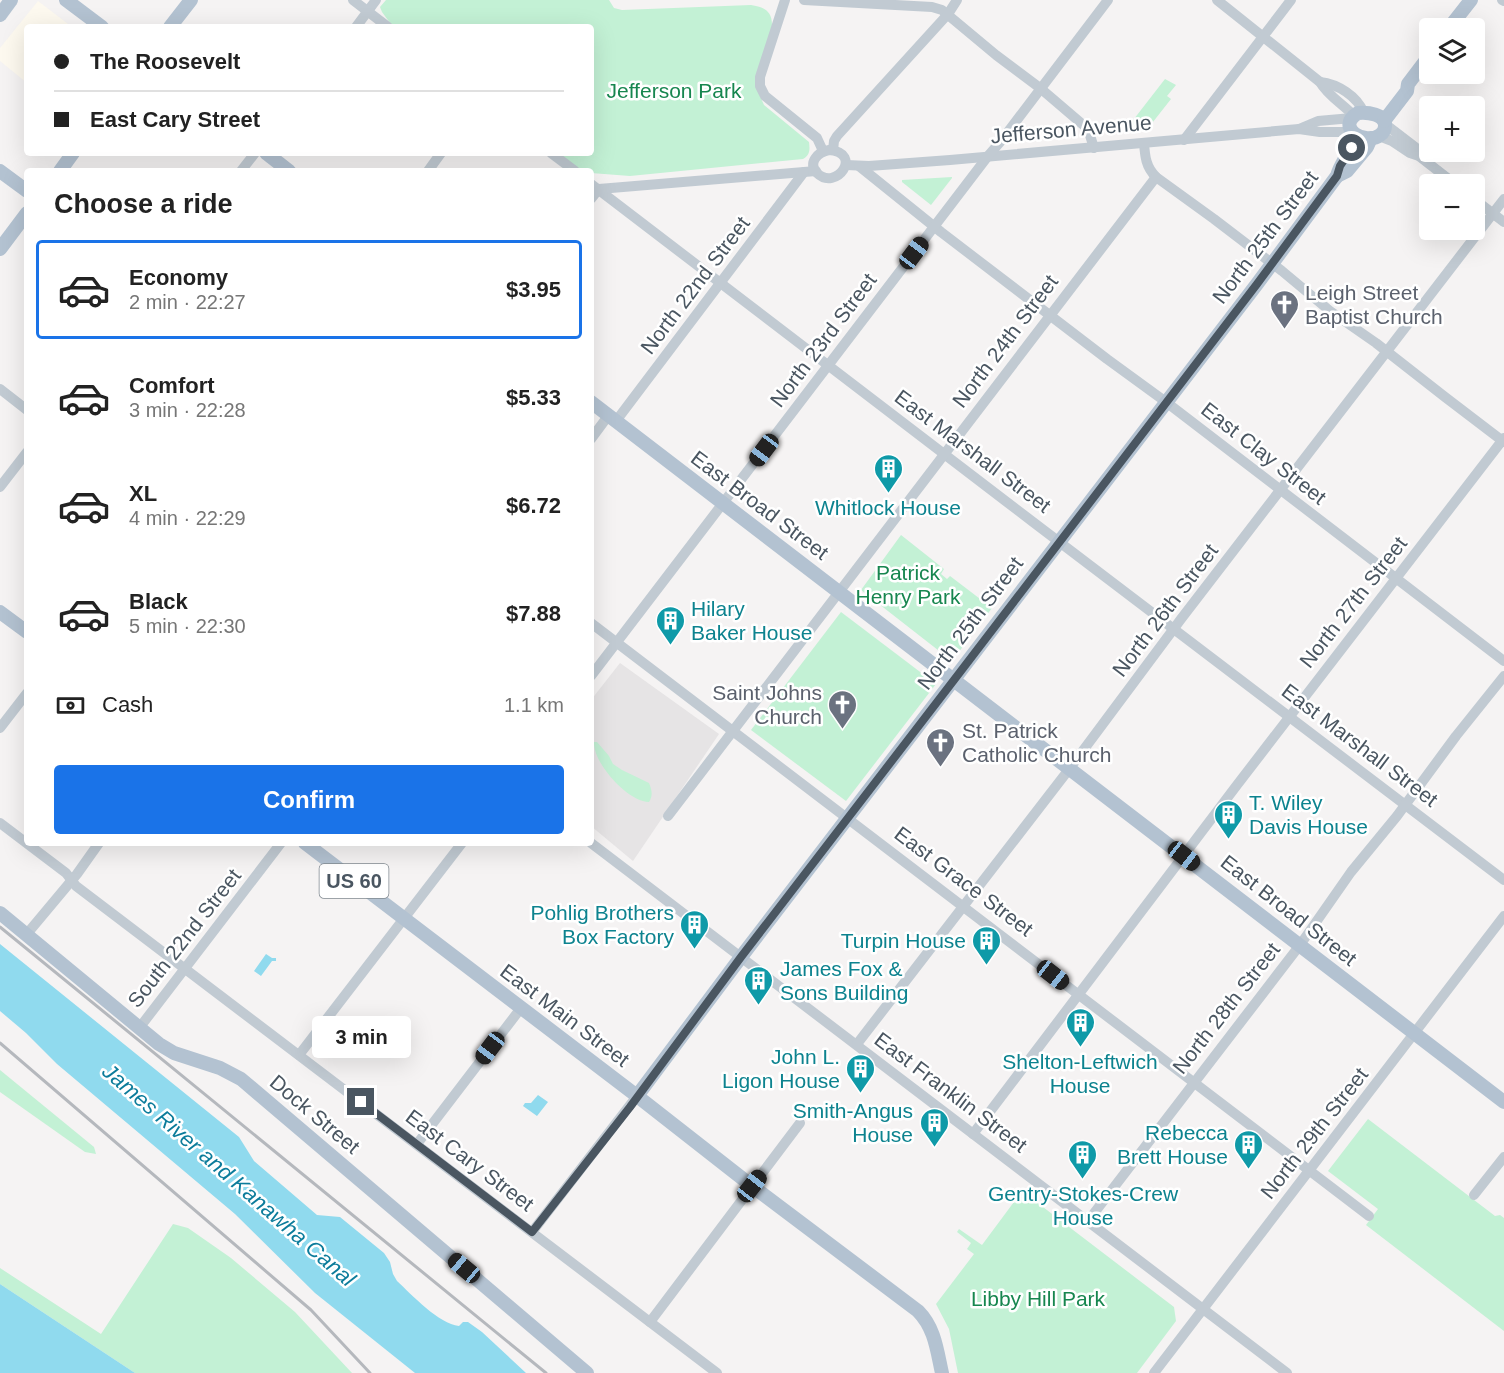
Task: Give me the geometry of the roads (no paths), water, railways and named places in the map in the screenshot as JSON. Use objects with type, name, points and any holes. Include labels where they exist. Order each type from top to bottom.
[{"type":"main road","points":[[0,15],[11,0]]},
{"type":"main road","points":[[66,0],[98,24]]},
{"type":"main road","points":[[172,24],[191,0]]},
{"type":"main road","points":[[1457,18],[1471,0]]},
{"type":"main road","name":"North 25th Street","points":[[637,1096],[1272,264],[1337,176],[1340,166],[1367,125],[1400,86],[1408,84],[1419,70]]},
{"type":"main road","points":[[270,156],[285,168]]},
{"type":"main road","points":[[0,171],[24,190]]},
{"type":"main road","points":[[0,249],[24,217]]},
{"type":"main road","name":"East Broad Street","points":[[594,404],[1504,1102]]},
{"type":"main road","points":[[0,612],[24,630]]},
{"type":"main road","name":"East Main Street","points":[[309,846],[918,1311],[927,1321],[933,1334],[942,1373]]},
{"type":"main road","name":"Dock Street","points":[[0,913],[174,1053],[230,1072],[248,1085],[587,1373]]},
{"type":"street","points":[[353,0],[384,24]]},
{"type":"street","points":[[358,24],[376,0]]},
{"type":"street","points":[[785,0],[760,77],[760,89],[765,96],[817,138],[828,151]]},
{"type":"street","points":[[804,0],[940,9],[1088,129],[1094,148]]},
{"type":"street","points":[[828,151],[837,136],[948,14],[957,0]]},
{"type":"street","name":"North 23rd Street","points":[[594,672],[1108,0]]},
{"type":"street","points":[[1217,0],[1320,82],[1333,84],[1353,98],[1361,105],[1367,125],[1410,153],[1419,156],[1442,174]]},
{"type":"street","points":[[1184,140],[1291,0]]},
{"type":"street","name":"Jefferson Avenue","points":[[846,165],[859,166],[1184,140],[1299,129],[1318,121],[1367,125]]},
{"type":"street","points":[[1144,143],[1147,164],[1156,177],[1503,440]]},
{"type":"street","points":[[828,151],[838,152],[845,158],[846,165],[843,172],[825,177],[816,171],[813,164],[816,155],[828,151]]},
{"type":"street","points":[[243,168],[253,156]]},
{"type":"street","points":[[555,156],[571,168]]},
{"type":"street","name":"East Clay Street","points":[[859,166],[934,227],[1504,661]]},
{"type":"street","points":[[595,186],[816,171]]},
{"type":"street","name":"North 22nd Street","points":[[594,436],[612,418],[721,282],[804,172]]},
{"type":"street","name":"North 24th Street","points":[[668,816],[1156,177]]},
{"type":"street","name":"East Marshall Street","points":[[595,186],[1504,880]]},
{"type":"street","name":"North 26th Street","points":[[857,1044],[1504,200]]},
{"type":"street","points":[[1485,208],[1504,222]]},
{"type":"street","points":[[0,389],[24,408]]},
{"type":"street","name":"North 27th Street","points":[[973,1134],[1289,716],[1503,440]]},
{"type":"street","points":[[0,487],[24,456]]},
{"type":"street","name":"East Grace Street","points":[[594,626],[1369,1216]]},
{"type":"street","name":"North 28th Street","points":[[1088,1221],[1300,945],[1351,872],[1406,805],[1456,736],[1504,676]]},
{"type":"street","points":[[0,728],[24,697]]},
{"type":"street","name":"East Cary Street","points":[[0,823],[24,841]]},
{"type":"street","name":"East Franklin Street","points":[[594,845],[1287,1373]]},
{"type":"street","name":"East Cary Street","points":[[30,846],[66,873],[76,886],[717,1373]]},
{"type":"street","points":[[26,935],[97,846]]},
{"type":"street","name":"South 22nd Street","points":[[140,1027],[279,846]]},
{"type":"street","points":[[299,1055],[460,846]]},
{"type":"street","name":"North 29th Street","points":[[1154,1373],[1504,916]]},
{"type":"street","points":[[417,1144],[521,1008]]},
{"type":"street","points":[[532,1232],[637,1096]]},
{"type":"street","points":[[650,1322],[800,1123]]},
{"type":"street","points":[[1474,1195],[1504,1157]]},
{"type":"water","name":"James River and Kanawha Canal","points":[[0,944],[239,1137],[254,1161],[317,1215],[340,1217],[384,1253],[397,1281],[426,1308],[451,1324],[459,1326],[463,1322],[468,1322],[526,1373],[415,1373],[315,1293],[235,1214],[57,1064],[0,1011]]},
{"type":"water","points":[[266,954],[276,958],[276,961],[272,961],[261,976],[254,971]]},
{"type":"water","points":[[538,1095],[548,1102],[537,1116],[523,1106],[525,1103],[531,1103]]},
{"type":"water","points":[[0,1284],[135,1373],[0,1373]]},
{"type":"railway","points":[[0,927],[546,1373]]},
{"type":"railway","points":[[0,1043],[311,1310],[370,1373]]},
{"type":"place","name":"Leigh Street Baptist Church","points":[[1284,330]]},
{"type":"place","name":"Whitlock House","points":[[888,494]]},
{"type":"place","name":"Hilary Baker House","points":[[670,646]]},
{"type":"place","name":"Saint Johns Church","points":[[843,730]]},
{"type":"place","name":"St. Patrick Catholic Church","points":[[941,768]]},
{"type":"place","name":"T. Wiley Davis House","points":[[1228,840]]},
{"type":"place","name":"Pohlig Brothers Box Factory","points":[[695,950]]},
{"type":"place","name":"Turpin House","points":[[987,966]]},
{"type":"place","name":"James Fox & Sons Building","points":[[759,1006]]},
{"type":"place","name":"Shelton-Leftwich House","points":[[1080,1048]]},
{"type":"place","name":"John L. Ligon House","points":[[861,1094]]},
{"type":"place","name":"Smith-Angus House","points":[[934,1148]]},
{"type":"place","name":"Rebecca Brett House","points":[[1249,1170]]},
{"type":"place","name":"Gentry-Stokes-Crew House","points":[[1083,1180]]},
{"type":"park label","name":"Jefferson Park","points":[[674,90]]},
{"type":"park label","name":"Patrick Henry Park","points":[[908,584]]},
{"type":"park label","name":"Libby Hill Park","points":[[1038,1298]]}]
